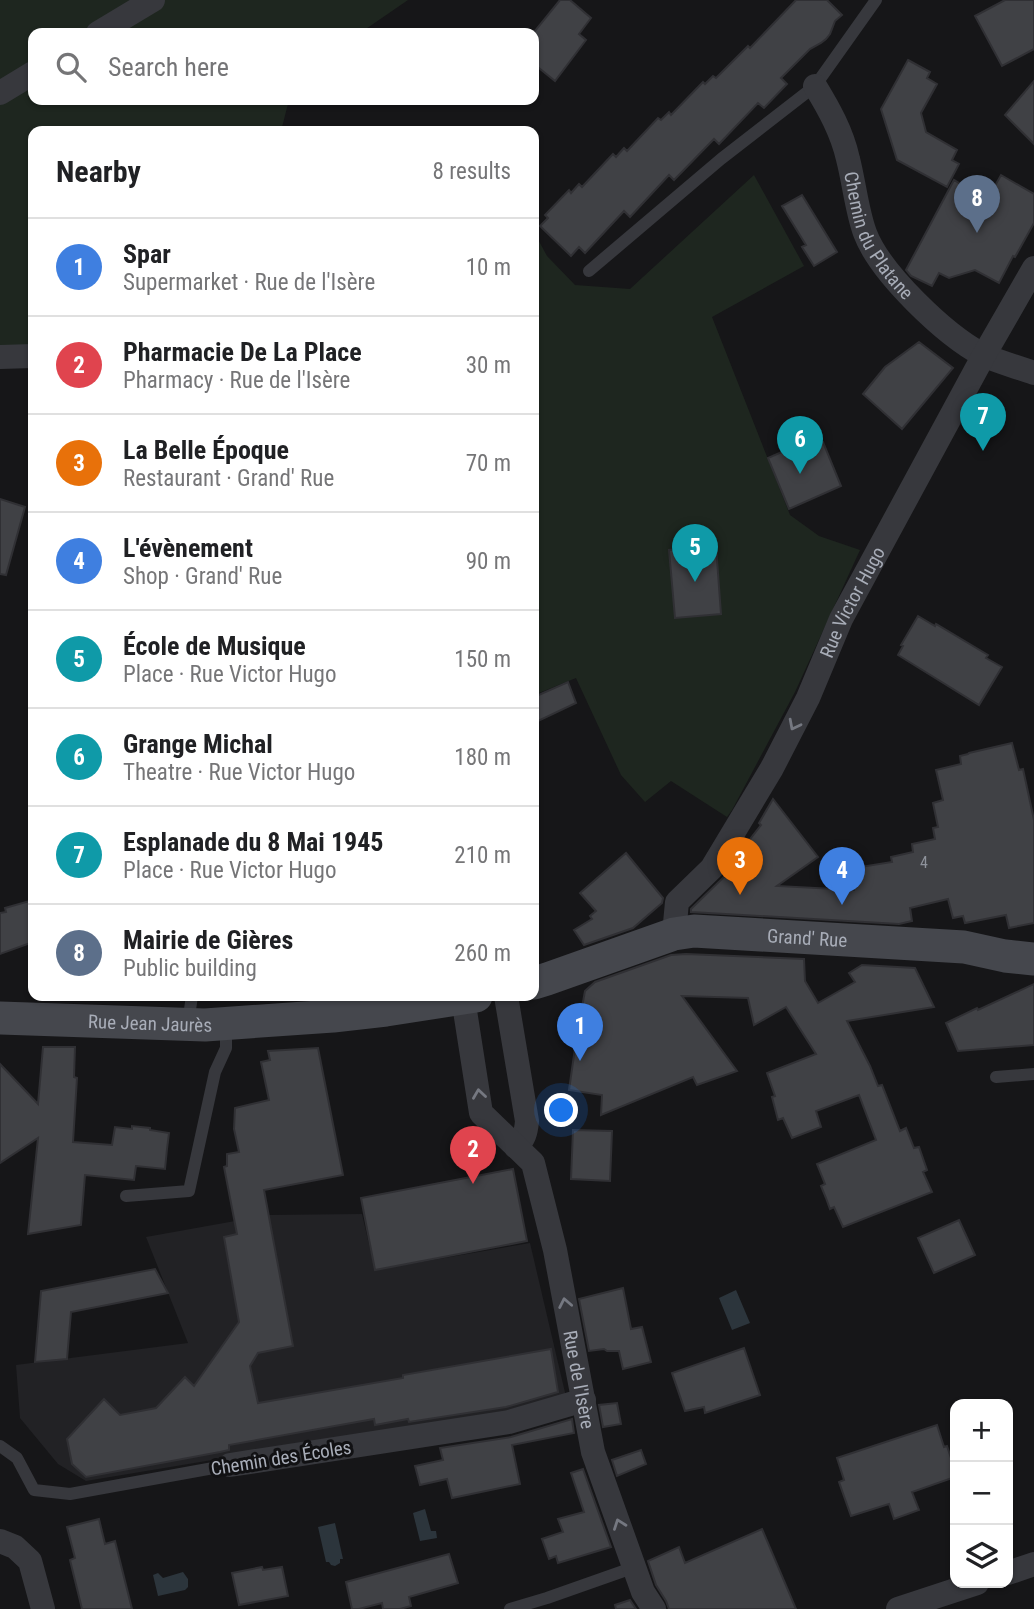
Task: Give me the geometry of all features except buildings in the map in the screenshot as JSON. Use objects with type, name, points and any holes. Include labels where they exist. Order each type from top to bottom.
[{"type":"main road","name":"Grand' Rue","points":[[539,981],[674,934],[694,931],[964,947],[1034,959]]},
{"type":"main road","name":"Rue Jean Jaurès","points":[[0,1018],[190,1010],[226,1024],[386,1010],[444,1001]]},
{"type":"street","points":[[106,28],[153,0]]},
{"type":"street","points":[[0,93],[28,76]]},
{"type":"street","name":"Chemin du Platane","points":[[815,86],[830,109],[847,155],[864,232],[884,268],[949,332],[984,355],[1034,373]]},
{"type":"street","name":"Rue Victor Hugo","points":[[674,934],[677,902],[712,868],[772,768],[808,698],[841,619],[1034,268]]},
{"type":"street","points":[[0,357],[28,356]]},
{"type":"street","name":"Rue de l'Isère","points":[[470,1001],[481,1113],[533,1163],[555,1250],[593,1452],[643,1592],[654,1609]]},
{"type":"street","points":[[507,1001],[527,1121],[523,1139],[516,1147]]},
{"type":"street","name":"Chemin des Écoles","points":[[230,1465],[509,1422],[583,1400]]},
{"type":"street","points":[[0,1541],[15,1547],[30,1561],[43,1609]]},
{"type":"street","points":[[1013,1571],[1034,1564]]},
{"type":"street","points":[[898,1609],[962,1588]]},
{"type":"lane","points":[[589,271],[721,159],[815,86],[877,0]]},
{"type":"lane","points":[[126,1196],[189,1191],[215,1072],[226,1048],[226,1024]]},
{"type":"lane","points":[[996,1077],[1034,1074]]},
{"type":"lane","name":"Chemin des Écoles","points":[[0,1446],[17,1458],[34,1490],[70,1494],[230,1465]]},
{"type":"lane","points":[[510,1609],[635,1567]]},
{"type":"shaded area","points":[[0,0],[408,0],[367,28],[28,28],[28,105],[288,105],[282,126],[28,126],[28,350],[0,361]]},
{"type":"shaded area","points":[[754,175],[804,266],[712,317],[790,515],[819,536],[860,550],[795,692],[727,817],[671,781],[645,802],[621,775],[576,678],[539,693],[539,241],[547,256],[575,285],[630,289]]},
{"type":"shaded area","points":[[362,1214],[375,1270],[530,1243],[567,1401],[86,1481],[58,1464],[20,1418],[16,1365],[188,1343],[146,1237],[268,1215]]},
{"type":"shaded area","points":[[736,1290],[750,1323],[732,1330],[719,1298]]},
{"type":"shaded area","points":[[425,1509],[431,1531],[436,1531],[437,1538],[420,1541],[413,1513]]},
{"type":"shaded area","points":[[335,1523],[343,1559],[335,1566],[326,1562],[318,1527]]},
{"type":"shaded area","points":[[183,1572],[188,1579],[188,1587],[185,1590],[158,1596],[153,1575],[158,1573],[163,1578]]},
{"type":"place","name":"Mairie de Gières","points":[[977,233]]},
{"type":"place","name":"Esplanade du 8 Mai 1945","points":[[983,451]]},
{"type":"place","name":"Grange Michal","points":[[800,474]]},
{"type":"place","name":"École de Musique","points":[[695,582]]},
{"type":"place","name":"La Belle Époque","points":[[740,895]]},
{"type":"place","name":"L'évènement","points":[[842,905]]},
{"type":"place","name":"Spar","points":[[580,1061]]},
{"type":"place","name":"Pharmacie De La Place","points":[[473,1184]]}]
